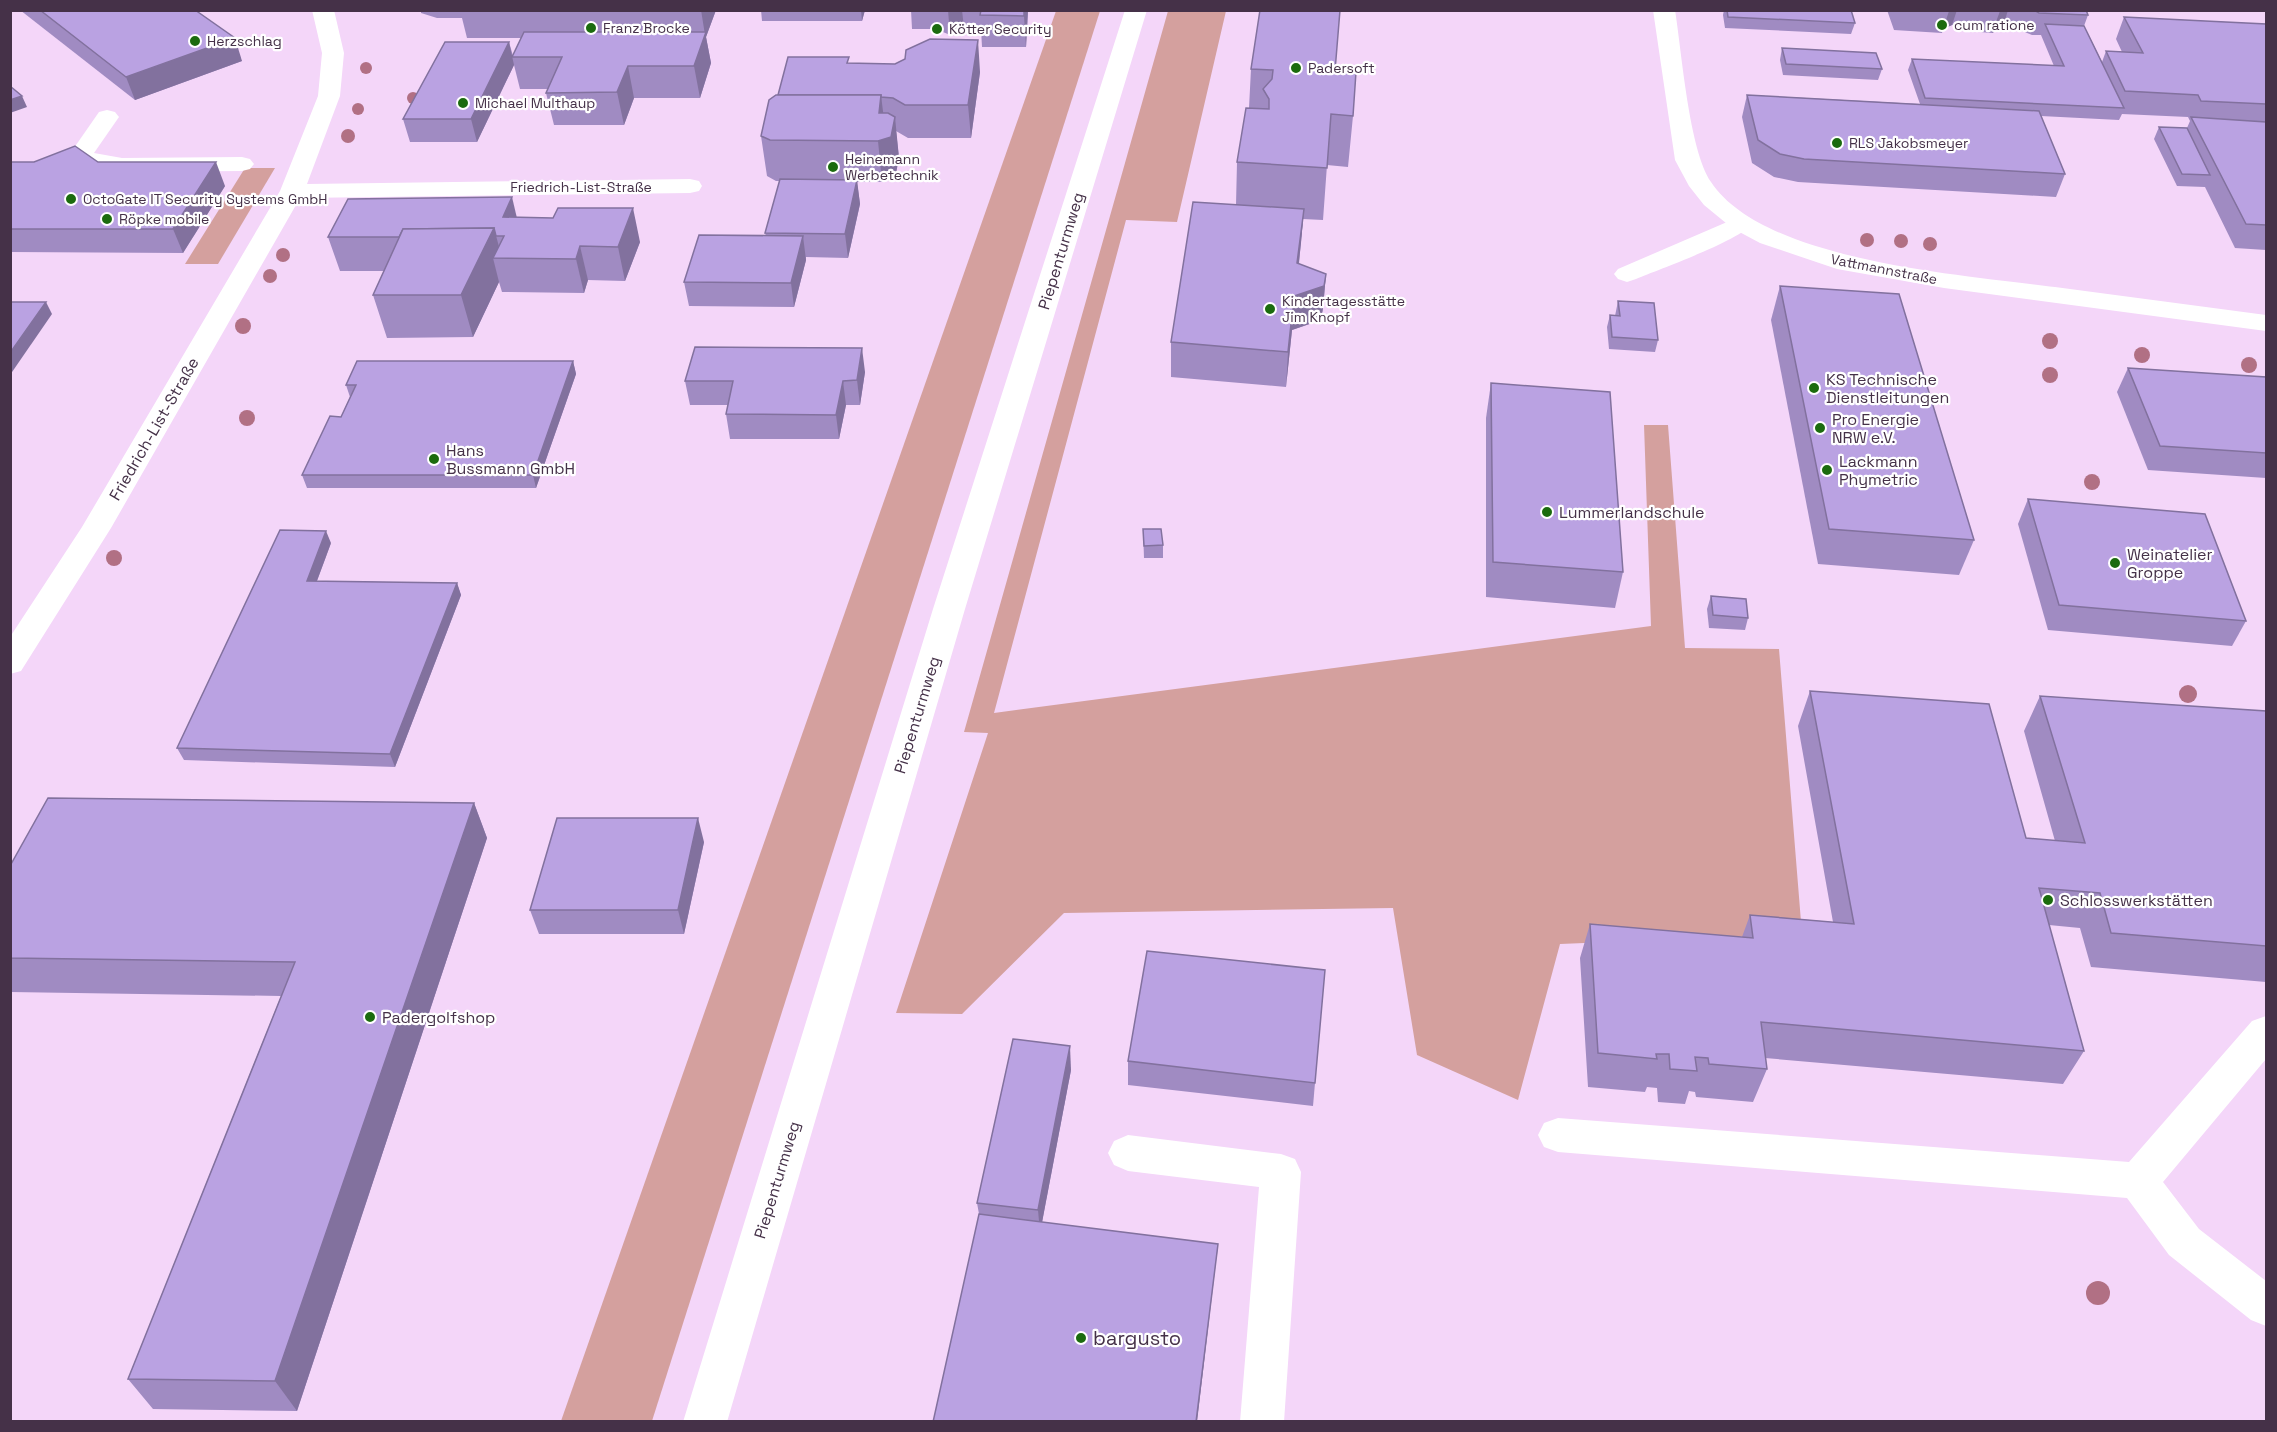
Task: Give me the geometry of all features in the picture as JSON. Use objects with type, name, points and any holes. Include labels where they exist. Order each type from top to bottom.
[{"type":"street","name":"Friedrich-List-Straße","points":[[10,663],[96,528],[292,191],[329,96],[333,53],[323,10]]},
{"type":"street","name":"Piepenturmweg","points":[[705,1422],[948,609],[1137,10]]},
{"type":"street","name":"Vattmannstraße","points":[[1664,10],[1687,160],[1701,186],[1741,223],[1769,238],[1837,261],[1990,287],[2266,323]]},
{"type":"street","points":[[107,117],[69,160],[122,165],[242,164]]},
{"type":"street","name":"Friedrich-List-Straße","points":[[292,191],[690,186]]},
{"type":"street","points":[[1627,274],[1741,223]]},
{"type":"street","points":[[2138,1181],[2266,1032]]},
{"type":"street","points":[[1558,1135],[2138,1181],[2184,1242],[2266,1306]]},
{"type":"street","points":[[1128,1153],[1281,1172],[1262,1422]]},
{"type":"shaded area","points":[[1056,11],[1100,11],[652,1421],[561,1421]]},
{"type":"shaded area","points":[[1168,11],[1226,11],[1177,222],[1126,220],[994,713],[1651,626],[1644,425],[1668,425],[1685,648],[1779,649],[1802,934],[1560,944],[1518,1100],[1417,1055],[1393,908],[1064,913],[962,1014],[896,1013],[988,733],[964,732]]},
{"type":"shaded area","points":[[245,168],[275,168],[218,264],[185,264]]},
{"type":"building","points":[[40,10],[195,10],[235,38],[126,77]]},
{"type":"building","points":[[981,10],[1024,10],[1024,16],[980,15]]},
{"type":"building","name":"Padersoft","points":[[1260,10],[1340,10],[1335,71],[1356,72],[1353,116],[1331,114],[1327,168],[1237,162],[1246,108],[1269,109],[1269,99],[1263,89],[1272,79],[1273,70],[1251,69]]},
{"type":"building","points":[[1727,10],[1851,10],[1855,23],[1728,17]]},
{"type":"building","points":[[2034,10],[2086,10],[2088,15],[2039,13]]},
{"type":"building","points":[[2124,17],[2266,24],[2266,104],[2201,101],[2198,95],[2125,91],[2106,51],[2143,53]]},
{"type":"building","points":[[2045,24],[2084,26],[2124,108],[1925,98],[1912,59],[2064,66]]},
{"type":"building","points":[[524,32],[706,32],[694,66],[628,66],[617,92],[546,93],[562,57],[512,57]]},
{"type":"building","points":[[930,39],[978,40],[968,105],[905,105],[893,98],[881,97],[881,95],[778,95],[788,57],[849,57],[847,63],[895,64],[905,59],[906,50]]},
{"type":"building","points":[[445,42],[509,42],[471,119],[403,119]]},
{"type":"building","points":[[1782,48],[1876,53],[1882,69],[1786,64]]},
{"type":"building","points":[[10,86],[22,96],[10,100]]},
{"type":"building","points":[[776,95],[881,95],[879,113],[888,113],[895,117],[891,137],[878,141],[770,140],[761,136],[769,100]]},
{"type":"building","points":[[1747,95],[2039,111],[2065,174],[1804,159],[1780,154],[1758,140]]},
{"type":"building","points":[[2191,117],[2266,122],[2266,225],[2246,224]]},
{"type":"building","points":[[2159,127],[2187,128],[2210,175],[2182,174]]},
{"type":"building","name":"Röpke mobile","points":[[75,146],[98,162],[216,162],[173,229],[10,229],[10,162],[34,162]]},
{"type":"building","points":[[780,179],[857,180],[845,234],[765,233]]},
{"type":"building","points":[[512,197],[503,217],[553,218],[558,208],[633,208],[618,247],[580,246],[576,259],[493,258],[504,236],[496,236],[494,228],[403,229],[399,237],[328,237],[348,199]]},
{"type":"building","points":[[1193,202],[1304,209],[1297,263],[1326,274],[1324,286],[1294,296],[1288,352],[1171,342]]},
{"type":"building","points":[[494,228],[461,295],[373,295],[403,229]]},
{"type":"building","points":[[699,235],[803,236],[791,283],[684,282]]},
{"type":"building","points":[[1780,286],[1899,294],[1974,540],[1829,529]]},
{"type":"building","points":[[1618,301],[1654,303],[1658,340],[1612,337],[1610,315],[1620,316]]},
{"type":"building","points":[[10,302],[46,302],[10,353]]},
{"type":"building","points":[[695,347],[862,348],[857,380],[843,381],[836,415],[726,414],[733,381],[685,381]]},
{"type":"building","name":"Hans Bussmann GmbH","points":[[357,361],[573,361],[533,475],[302,475],[330,416],[341,417],[356,385],[346,385]]},
{"type":"building","points":[[2128,368],[2266,377],[2266,453],[2160,446]]},
{"type":"building","name":"Lummerlandschule","points":[[1491,383],[1610,392],[1623,572],[1493,562]]},
{"type":"building","name":"Weinatelier Groppe","points":[[2028,499],[2205,514],[2246,621],[2059,605]]},
{"type":"building","points":[[1143,529],[1161,529],[1163,545],[1144,546]]},
{"type":"building","points":[[280,530],[326,531],[307,581],[457,583],[390,754],[177,748]]},
{"type":"building","points":[[1711,596],[1746,599],[1748,618],[1713,615]]},
{"type":"building","name":"Schlosswerkstätten","points":[[1810,691],[1989,704],[2026,838],[2085,843],[2040,696],[2266,711],[2266,946],[2111,933],[2100,893],[2039,888],[2084,1051],[1761,1022],[1767,1069],[1709,1064],[1708,1058],[1695,1057],[1697,1071],[1670,1069],[1669,1054],[1656,1054],[1657,1059],[1598,1053],[1590,924],[1753,938],[1750,915],[1854,924]]},
{"type":"building","points":[[48,798],[474,803],[275,1381],[128,1379],[295,962],[10,958],[10,866]]},
{"type":"building","points":[[557,818],[698,818],[678,910],[530,910]]},
{"type":"building","points":[[1147,951],[1325,970],[1315,1083],[1128,1061]]},
{"type":"building","points":[[1013,1039],[1070,1046],[1038,1210],[977,1203]]},
{"type":"building","name":"bargusto","points":[[979,1214],[1218,1244],[1196,1422],[933,1422]]},
{"type":"place","name":"cum ratione","points":[[1942,25]]},
{"type":"place","name":"Franz Brocke","points":[[591,28]]},
{"type":"place","name":"Kötter Security","points":[[937,29]]},
{"type":"place","name":"Herzschlag","points":[[195,41]]},
{"type":"place","name":"Padersoft","points":[[1296,68]]},
{"type":"place","name":"Michael Multhaup","points":[[463,103]]},
{"type":"place","name":"RLS Jakobsmeyer","points":[[1837,143]]},
{"type":"place","name":"Heinemann Werbetechnik","points":[[833,167]]},
{"type":"place","name":"OctoGate IT Security Systems GmbH","points":[[71,199]]},
{"type":"place","name":"Röpke mobile","points":[[107,219]]},
{"type":"place","name":"Kindertagesstätte Jim Knopf","points":[[1270,309]]},
{"type":"place","name":"KS Technische Dienstleitungen","points":[[1814,388]]},
{"type":"place","name":"Pro Energie NRW e.V.","points":[[1820,428]]},
{"type":"place","name":"Hans Bussmann GmbH","points":[[434,459]]},
{"type":"place","name":"Lackmann Phymetric","points":[[1827,470]]},
{"type":"place","name":"Lummerlandschule","points":[[1547,512]]},
{"type":"place","name":"Weinatelier Groppe","points":[[2115,563]]},
{"type":"place","name":"Schlosswerkstätten","points":[[2048,900]]},
{"type":"place","name":"Padergolfshop","points":[[370,1017]]},
{"type":"place","name":"bargusto","points":[[1081,1338]]}]
